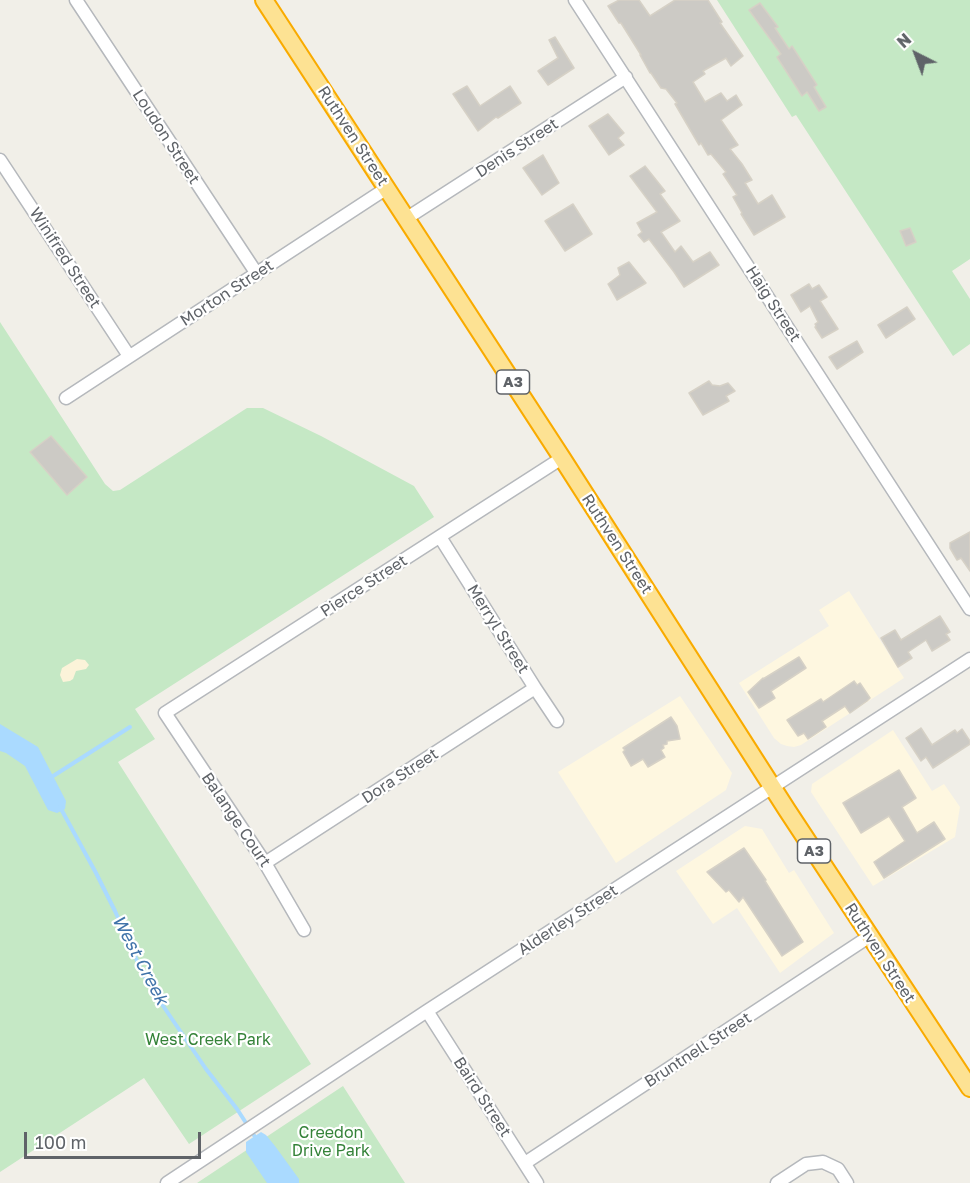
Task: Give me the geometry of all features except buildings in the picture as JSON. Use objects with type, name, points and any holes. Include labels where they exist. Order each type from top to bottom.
[{"type":"highway","name":"Ruthven Street","points":[[264,0],[562,458],[772,787],[970,1088]]},
{"type":"street","name":"Loudon Street","points":[[76,0],[257,274]]},
{"type":"street","name":"Haig Street","points":[[575,0],[970,609]]},
{"type":"street","name":"Denis Street","points":[[407,218],[626,77]]},
{"type":"street","name":"Winifred Street","points":[[0,160],[129,356]]},
{"type":"street","name":"Morton Street","points":[[66,398],[387,188]]},
{"type":"street","name":"Pierce Street","points":[[165,713],[562,458]]},
{"type":"street","name":"Merryl Street","points":[[440,537],[557,721]]},
{"type":"street","name":"Alderley Street","points":[[168,1183],[427,1011],[970,659]]},
{"type":"street","name":"Dora Street","points":[[265,863],[535,688]]},
{"type":"street","name":"Balange Court","points":[[165,713],[265,863],[304,930]]},
{"type":"street","name":"Bruntnell Street","points":[[525,1163],[870,936]]},
{"type":"street","name":"Baird Street","points":[[427,1011],[537,1183]]},
{"type":"street","points":[[777,1183],[806,1164],[823,1162],[838,1169],[847,1183]]},
{"type":"shaded area","points":[[849,591],[904,678],[801,745],[794,747],[781,744],[774,738],[739,683],[829,626],[819,610]]},
{"type":"shaded area","points":[[680,696],[732,773],[726,790],[616,863],[558,772]]},
{"type":"shaded area","points":[[893,730],[932,791],[944,784],[960,807],[955,837],[873,886],[811,792],[812,784]]},
{"type":"shaded area","points":[[745,826],[762,829],[789,873],[794,870],[834,933],[780,973],[737,908],[713,924],[676,871]]},
{"type":"green space","points":[[717,0],[970,0],[970,259],[952,271],[970,299],[970,344],[953,356],[796,115],[792,117]]},
{"type":"green space","name":"West Creek Park","points":[[0,322],[105,484],[113,491],[120,490],[247,408],[263,408],[414,486],[434,517],[135,709],[155,739],[118,762],[311,1064],[189,1144],[144,1078],[0,1172]]},
{"type":"green space","name":"Creedon Drive Park","points":[[343,1086],[405,1183],[197,1183]]},
{"type":"sand","points":[[77,659],[85,660],[89,665],[86,669],[76,671],[70,681],[63,682],[60,675],[62,668]]},
{"type":"water","points":[[0,724],[38,747],[66,801],[65,809],[57,813],[48,810],[25,766],[0,751]]},
{"type":"water","points":[[261,1132],[275,1146],[299,1179],[299,1183],[267,1183],[246,1152],[246,1142]]},
{"type":"waterway","points":[[50,778],[130,727]]},
{"type":"waterway","name":"West Creek","points":[[60,807],[96,873],[142,972],[155,994],[257,1140]]}]
